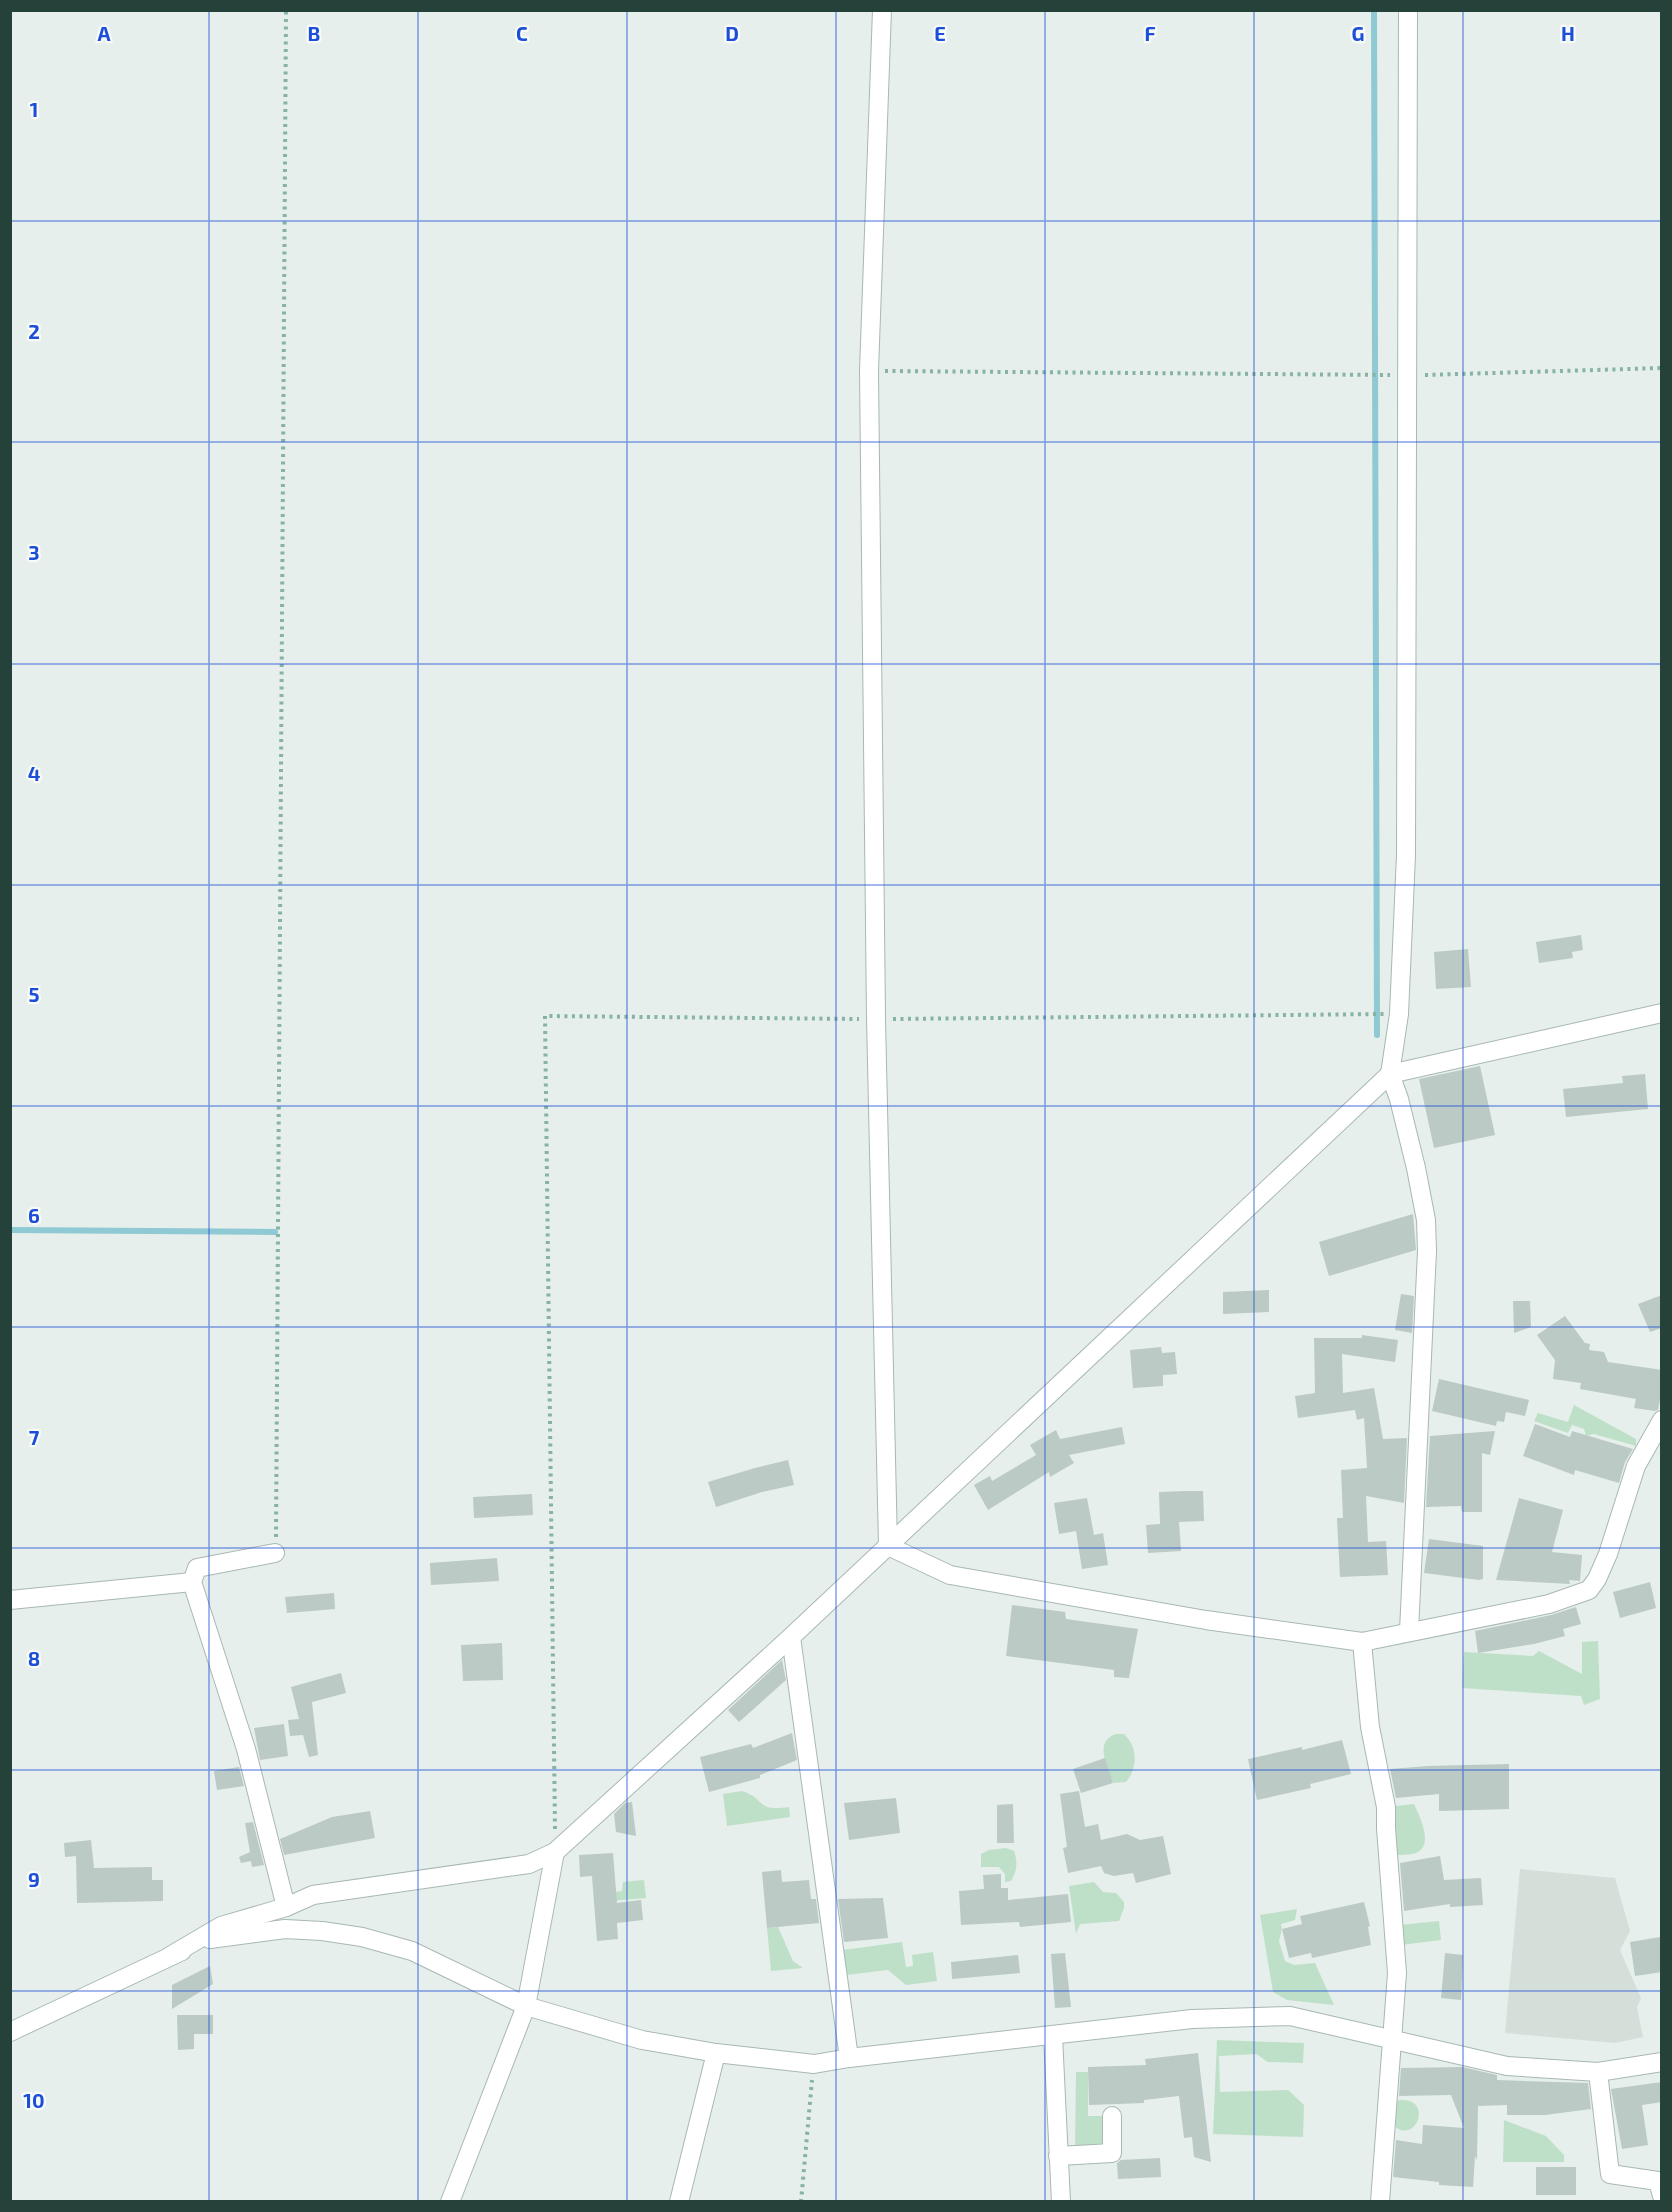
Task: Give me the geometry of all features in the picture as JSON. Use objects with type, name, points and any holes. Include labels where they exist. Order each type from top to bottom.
[{"type":"street","points":[[882,10],[869,371],[876,1019],[888,1546]]},
{"type":"street","points":[[1408,10],[1406,855],[1399,1014],[1390,1074],[1399,1099],[1426,1220],[1427,1251],[1409,1631]]},
{"type":"street","points":[[170,1956],[221,1926],[286,1907],[313,1895],[529,1863],[555,1852],[791,1637],[1390,1074],[1662,1013]]},
{"type":"street","points":[[888,1546],[950,1575],[1206,1620],[1362,1642],[1549,1604],[1589,1590],[1597,1580],[1608,1554],[1636,1466],[1662,1420]]},
{"type":"street","points":[[274,1553],[197,1568],[192,1582],[246,1749],[286,1907]]},
{"type":"street","points":[[10,1600],[192,1582]]},
{"type":"street","points":[[791,1637],[849,2058]]},
{"type":"street","points":[[1362,1642],[1370,1727],[1386,1807],[1397,1973],[1380,2202]]},
{"type":"street","points":[[450,2202],[526,2006],[555,1852]]},
{"type":"street","points":[[10,2032],[215,1937],[285,1929],[322,1931],[362,1937],[412,1951],[526,2006],[642,2040],[814,2064],[849,2058],[1192,2019],[1290,2016],[1507,2066],[1599,2072],[1662,2062]]},
{"type":"street","points":[[1053,2036],[1061,2202]]},
{"type":"street","points":[[679,2202],[716,2052]]},
{"type":"street","points":[[1599,2072],[1610,2174],[1658,2181],[1662,2196]]},
{"type":"street","points":[[1059,2156],[1112,2153],[1112,2116]]},
{"type":"path","points":[[274,1553],[277,1523],[286,10]]},
{"type":"path","points":[[869,371],[1407,375],[1662,368]]},
{"type":"path","points":[[555,1852],[545,1016],[876,1019],[1399,1014]]},
{"type":"path","points":[[801,2202],[814,2064]]},
{"type":"shaded area","points":[[1520,1869],[1615,1878],[1630,1931],[1620,1950],[1641,1998],[1637,2007],[1643,2037],[1615,2043],[1505,2033]]},
{"type":"green space","points":[[1574,1405],[1636,1439],[1636,1446],[1594,1434],[1586,1436],[1584,1429],[1572,1425],[1568,1433],[1534,1421],[1538,1413],[1568,1422]]},
{"type":"green space","points":[[1598,1641],[1600,1699],[1584,1705],[1581,1696],[1462,1688],[1464,1652],[1533,1656],[1539,1651],[1582,1674],[1582,1642]]},
{"type":"green space","points":[[1116,1734],[1124,1734],[1129,1739],[1135,1758],[1133,1770],[1126,1782],[1113,1783],[1104,1749],[1109,1738]]},
{"type":"green space","points":[[742,1791],[771,1808],[789,1807],[790,1817],[727,1826],[723,1794]]},
{"type":"green space","points":[[1414,1804],[1424,1830],[1422,1849],[1407,1855],[1391,1855],[1386,1807]]},
{"type":"green space","points":[[1006,1848],[1014,1851],[1016,1870],[1011,1881],[1005,1882],[1005,1874],[999,1867],[981,1867],[981,1854],[989,1850]]},
{"type":"green space","points":[[644,1880],[646,1898],[597,1902],[596,1894],[622,1891],[623,1882]]},
{"type":"green space","points":[[1094,1882],[1103,1892],[1116,1893],[1124,1902],[1124,1908],[1119,1921],[1080,1924],[1076,1934],[1069,1886]]},
{"type":"green space","points":[[1297,1909],[1295,1920],[1281,1924],[1279,1941],[1285,1961],[1294,1965],[1315,1963],[1334,2005],[1287,2000],[1273,1992],[1260,1915]]},
{"type":"green space","points":[[1439,1921],[1441,1940],[1401,1945],[1399,1925]]},
{"type":"green space","points":[[778,1927],[793,1961],[803,1968],[771,1971],[767,1928]]},
{"type":"green space","points":[[902,1942],[906,1967],[913,1966],[912,1955],[933,1952],[937,1981],[906,1985],[888,1970],[846,1975],[843,1950]]},
{"type":"green space","points":[[1217,2040],[1304,2043],[1303,2063],[1268,2062],[1256,2054],[1219,2056],[1220,2092],[1288,2090],[1304,2105],[1303,2137],[1213,2134]]},
{"type":"green space","points":[[1076,2072],[1088,2072],[1088,2116],[1112,2116],[1112,2152],[1075,2152]]},
{"type":"green space","points":[[1411,2101],[1417,2106],[1419,2113],[1418,2120],[1408,2130],[1400,2130],[1392,2124],[1395,2102]]},
{"type":"green space","points":[[1504,2120],[1546,2136],[1564,2155],[1564,2162],[1503,2162]]},
{"type":"building","points":[[1581,935],[1583,950],[1572,952],[1573,958],[1539,963],[1536,942]]},
{"type":"building","points":[[1468,949],[1471,987],[1436,989],[1434,952]]},
{"type":"building","points":[[1480,1066],[1495,1135],[1434,1148],[1419,1079]]},
{"type":"building","points":[[1645,1074],[1648,1109],[1566,1117],[1563,1089],[1623,1083],[1622,1076]]},
{"type":"building","points":[[1413,1214],[1416,1250],[1329,1276],[1319,1242]]},
{"type":"building","points":[[1269,1290],[1269,1312],[1223,1314],[1223,1292]]},
{"type":"building","points":[[1401,1294],[1414,1296],[1412,1333],[1395,1330]]},
{"type":"building","points":[[1662,1295],[1662,1328],[1650,1332],[1638,1304]]},
{"type":"building","points":[[1513,1301],[1530,1301],[1531,1327],[1514,1333]]},
{"type":"building","points":[[1565,1316],[1585,1343],[1590,1344],[1589,1350],[1604,1352],[1608,1362],[1662,1370],[1662,1389],[1658,1410],[1634,1408],[1636,1399],[1580,1389],[1581,1383],[1553,1379],[1555,1360],[1537,1335]]},
{"type":"building","points":[[1362,1335],[1398,1340],[1395,1362],[1342,1354],[1343,1393],[1374,1388],[1383,1439],[1407,1438],[1404,1503],[1366,1496],[1368,1542],[1386,1541],[1388,1575],[1340,1577],[1337,1518],[1343,1518],[1341,1470],[1367,1468],[1364,1418],[1357,1420],[1355,1410],[1298,1418],[1295,1396],[1315,1393],[1314,1338],[1362,1338]]},
{"type":"building","points":[[1161,1347],[1162,1353],[1175,1352],[1177,1374],[1163,1375],[1163,1386],[1133,1388],[1130,1350]]},
{"type":"building","points":[[1439,1379],[1529,1400],[1525,1416],[1506,1412],[1504,1422],[1497,1421],[1496,1426],[1432,1411]]},
{"type":"building","points":[[1535,1424],[1570,1437],[1572,1431],[1633,1449],[1625,1462],[1619,1483],[1575,1470],[1574,1475],[1523,1456]]},
{"type":"building","points":[[1122,1427],[1125,1444],[1069,1455],[1074,1463],[1050,1477],[1049,1472],[988,1510],[974,1485],[990,1476],[992,1481],[1036,1455],[1030,1445],[1056,1430],[1060,1439]]},
{"type":"building","points":[[1495,1431],[1490,1455],[1482,1453],[1482,1512],[1462,1512],[1461,1506],[1426,1507],[1430,1436]]},
{"type":"building","points":[[788,1460],[794,1485],[762,1492],[716,1507],[708,1482]]},
{"type":"building","points":[[1203,1491],[1204,1521],[1179,1522],[1181,1551],[1148,1553],[1146,1525],[1160,1524],[1159,1492]]},
{"type":"building","points":[[532,1494],[533,1515],[474,1518],[473,1497]]},
{"type":"building","points":[[1087,1498],[1094,1535],[1103,1533],[1108,1565],[1082,1569],[1076,1531],[1059,1534],[1054,1503]]},
{"type":"building","points":[[1519,1498],[1563,1510],[1552,1552],[1582,1555],[1580,1581],[1569,1580],[1570,1584],[1496,1580]]},
{"type":"building","points":[[1429,1539],[1483,1546],[1483,1579],[1424,1573]]},
{"type":"building","points":[[497,1558],[499,1581],[431,1585],[430,1563]]},
{"type":"building","points":[[1650,1582],[1656,1608],[1620,1618],[1613,1592]]},
{"type":"building","points":[[334,1593],[335,1609],[287,1613],[285,1597]]},
{"type":"building","points":[[1012,1605],[1065,1612],[1066,1619],[1138,1629],[1129,1678],[1114,1677],[1114,1670],[1006,1656]]},
{"type":"building","points":[[1576,1607],[1581,1624],[1563,1629],[1565,1636],[1534,1644],[1478,1653],[1475,1631],[1551,1615]]},
{"type":"building","points":[[502,1643],[503,1680],[463,1681],[461,1645]]},
{"type":"building","points":[[782,1660],[786,1680],[739,1722],[728,1710]]},
{"type":"building","points":[[341,1673],[346,1693],[312,1702],[318,1755],[309,1757],[303,1735],[290,1736],[288,1720],[299,1719],[291,1687]]},
{"type":"building","points":[[284,1724],[288,1756],[260,1760],[254,1728]]},
{"type":"building","points":[[792,1733],[797,1760],[760,1775],[760,1778],[709,1792],[700,1757],[751,1744],[753,1748]]},
{"type":"building","points":[[1342,1740],[1351,1774],[1310,1784],[1311,1788],[1257,1800],[1248,1759],[1302,1747],[1302,1750]]},
{"type":"building","points":[[1105,1758],[1113,1783],[1081,1793],[1073,1769]]},
{"type":"building","points":[[1509,1764],[1509,1809],[1439,1811],[1439,1794],[1396,1798],[1390,1769],[1428,1766]]},
{"type":"building","points":[[239,1767],[244,1786],[217,1790],[214,1771]]},
{"type":"building","points":[[1079,1791],[1085,1827],[1098,1824],[1101,1840],[1127,1834],[1140,1840],[1163,1836],[1171,1874],[1136,1883],[1133,1873],[1114,1876],[1104,1873],[1101,1866],[1068,1873],[1063,1848],[1067,1847],[1060,1794]]},
{"type":"building","points":[[896,1798],[900,1833],[849,1840],[844,1803]]},
{"type":"building","points":[[632,1802],[636,1836],[616,1832],[614,1814],[625,1803]]},
{"type":"building","points":[[1013,1804],[1014,1843],[997,1843],[997,1805]]},
{"type":"building","points":[[370,1811],[375,1838],[284,1855],[280,1839],[332,1817]]},
{"type":"building","points":[[253,1822],[264,1865],[252,1867],[251,1861],[241,1863],[239,1857],[250,1852],[245,1823]]},
{"type":"building","points":[[91,1840],[94,1868],[152,1867],[152,1880],[163,1880],[163,1901],[77,1903],[76,1856],[65,1857],[64,1843]]},
{"type":"building","points":[[613,1853],[617,1903],[641,1900],[643,1920],[617,1923],[618,1939],[597,1941],[592,1876],[580,1877],[579,1855]]},
{"type":"building","points":[[1440,1856],[1444,1880],[1481,1878],[1483,1905],[1450,1907],[1450,1904],[1404,1911],[1400,1863]]},
{"type":"building","points":[[781,1870],[782,1882],[809,1880],[811,1899],[816,1899],[819,1923],[767,1928],[762,1872]]},
{"type":"building","points":[[1001,1874],[1001,1888],[1008,1888],[1008,1900],[1068,1894],[1071,1922],[1020,1927],[1019,1922],[961,1925],[959,1891],[984,1889],[983,1875]]},
{"type":"building","points":[[883,1898],[888,1938],[844,1942],[838,1899]]},
{"type":"building","points":[[1364,1902],[1370,1926],[1368,1927],[1371,1945],[1312,1958],[1311,1953],[1289,1958],[1282,1929],[1302,1924],[1300,1916]]},
{"type":"building","points":[[1660,1937],[1662,1972],[1635,1976],[1630,1942]]},
{"type":"building","points":[[1065,1953],[1071,2007],[1055,2008],[1051,1954]]},
{"type":"building","points":[[1445,1953],[1463,1955],[1461,2000],[1441,1998]]},
{"type":"building","points":[[1018,1955],[1020,1973],[952,1979],[951,1962]]},
{"type":"building","points":[[210,1966],[213,1984],[172,2009],[172,1985]]},
{"type":"building","points":[[177,2015],[213,2015],[213,2034],[194,2034],[194,2049],[178,2050]]},
{"type":"building","points":[[1198,2053],[1211,2162],[1194,2157],[1192,2137],[1184,2138],[1179,2096],[1144,2100],[1144,2103],[1089,2105],[1088,2067],[1146,2065],[1145,2059]]},
{"type":"building","points":[[1462,2067],[1497,2075],[1497,2080],[1588,2083],[1591,2109],[1545,2115],[1507,2115],[1507,2105],[1478,2106],[1477,2160],[1475,2156],[1473,2187],[1439,2185],[1439,2182],[1393,2177],[1396,2140],[1422,2144],[1423,2125],[1464,2128],[1451,2095],[1399,2096],[1401,2068]]},
{"type":"building","points":[[1662,2082],[1662,2102],[1642,2105],[1648,2145],[1622,2149],[1611,2089]]},
{"type":"building","points":[[1160,2158],[1161,2177],[1118,2179],[1117,2163],[1121,2160]]},
{"type":"building","points":[[1536,2167],[1576,2167],[1576,2195],[1536,2195]]},
{"type":"waterway","points":[[1374,10],[1377,1035]]},
{"type":"waterway","points":[[10,1230],[275,1232]]}]
